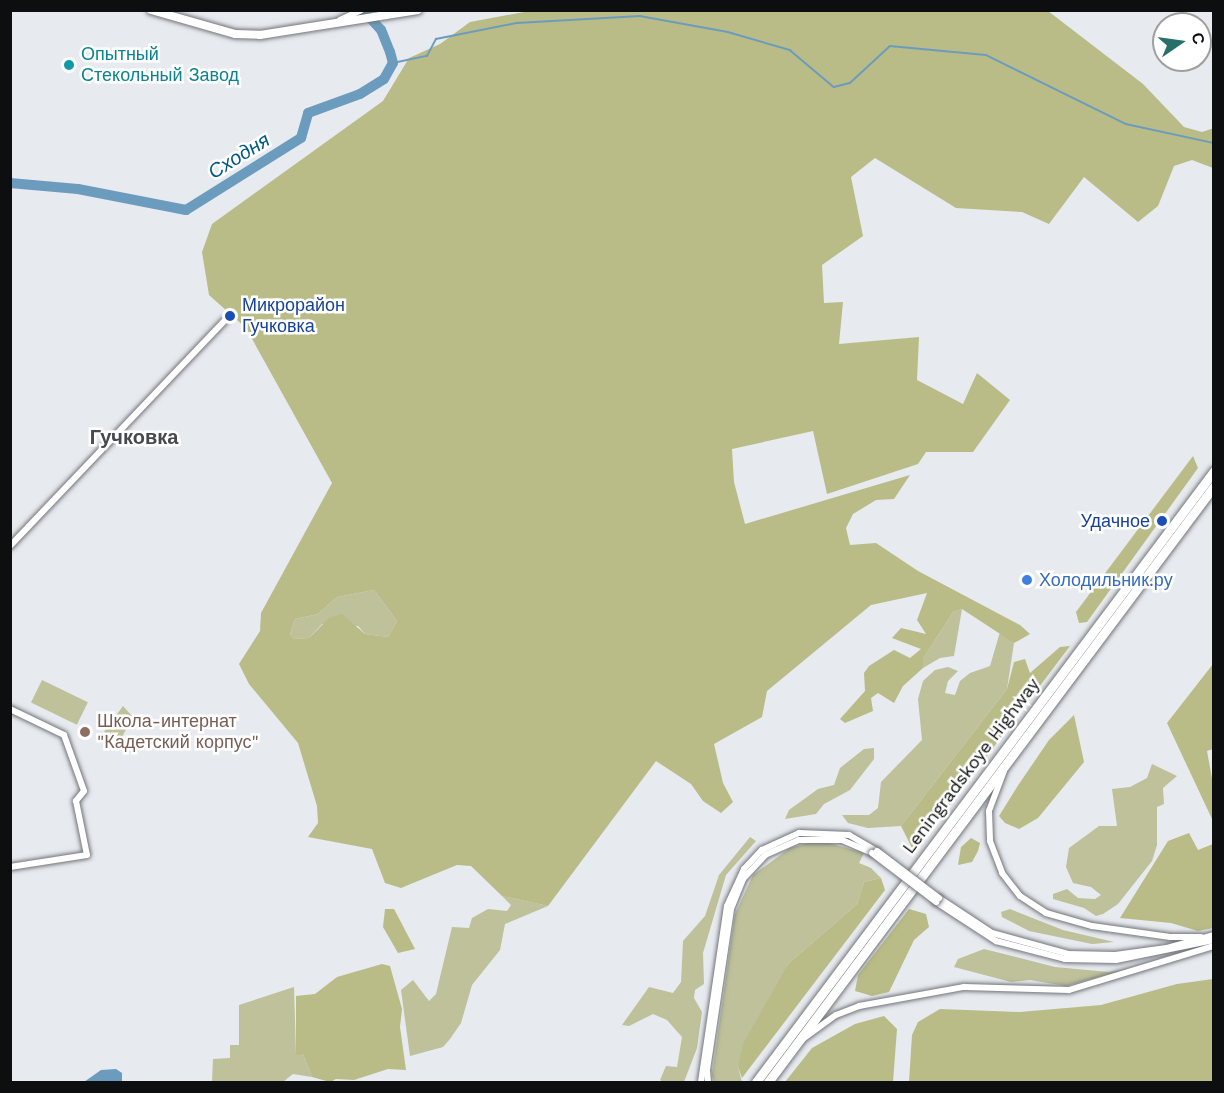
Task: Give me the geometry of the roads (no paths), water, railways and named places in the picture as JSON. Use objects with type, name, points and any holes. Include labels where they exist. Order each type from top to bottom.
[{"type":"highway","name":"Leningradskoye Highway","points":[[756,1082],[1214,471]]},
{"type":"highway","name":"Leningradskoye Highway","points":[[768,1083],[1214,486]]},
{"type":"main road","points":[[151,10],[244,35],[329,25],[353,18],[394,15],[418,10]]},
{"type":"street","points":[[353,18],[361,10]]},
{"type":"street","points":[[10,546],[224,321]]},
{"type":"street","points":[[10,709],[64,735],[84,791],[76,801],[87,855],[10,867]]},
{"type":"street","points":[[1005,767],[989,811],[990,841],[1002,873],[1020,896],[1046,913],[1092,927],[1170,938],[1214,935]]},
{"type":"street","points":[[701,1083],[727,906],[744,869],[762,850],[799,833],[849,835],[996,941],[1065,959],[1116,960],[1214,940]]},
{"type":"street","points":[[708,1083],[706,1070],[731,909],[744,879],[774,849],[799,840],[842,840],[875,852]]},
{"type":"street","points":[[937,900],[992,933],[1068,954],[1115,955],[1167,948],[1201,937]]},
{"type":"street","points":[[797,1044],[836,1015],[859,1006],[964,987],[1069,990],[1144,970],[1214,946]]},
{"type":"water","points":[[116,1069],[122,1073],[122,1082],[84,1082],[101,1070]]},
{"type":"waterway","name":"Сходня","points":[[10,183],[78,189],[186,210],[301,138],[308,113],[360,94],[384,79],[393,63],[390,52],[381,30],[363,10]]},
{"type":"waterway","points":[[393,63],[427,56],[436,39],[517,23],[640,16],[728,32],[790,50],[834,87],[850,83],[890,46],[986,55],[1126,124],[1214,143]]},
{"type":"place","name":"Опытный Стекольный Завод","points":[[69,65]]},
{"type":"place","name":"Микрорайон Гучковка","points":[[230,316]]},
{"type":"place","name":"Удачное","points":[[1162,521]]},
{"type":"place","name":"Холодильник.ру","points":[[1027,580]]},
{"type":"place","name":"Школа-интернат \"Кадетский корпус\"","points":[[85,732]]},
{"type":"district","name":"Гучковка","points":[[134,437]]}]
